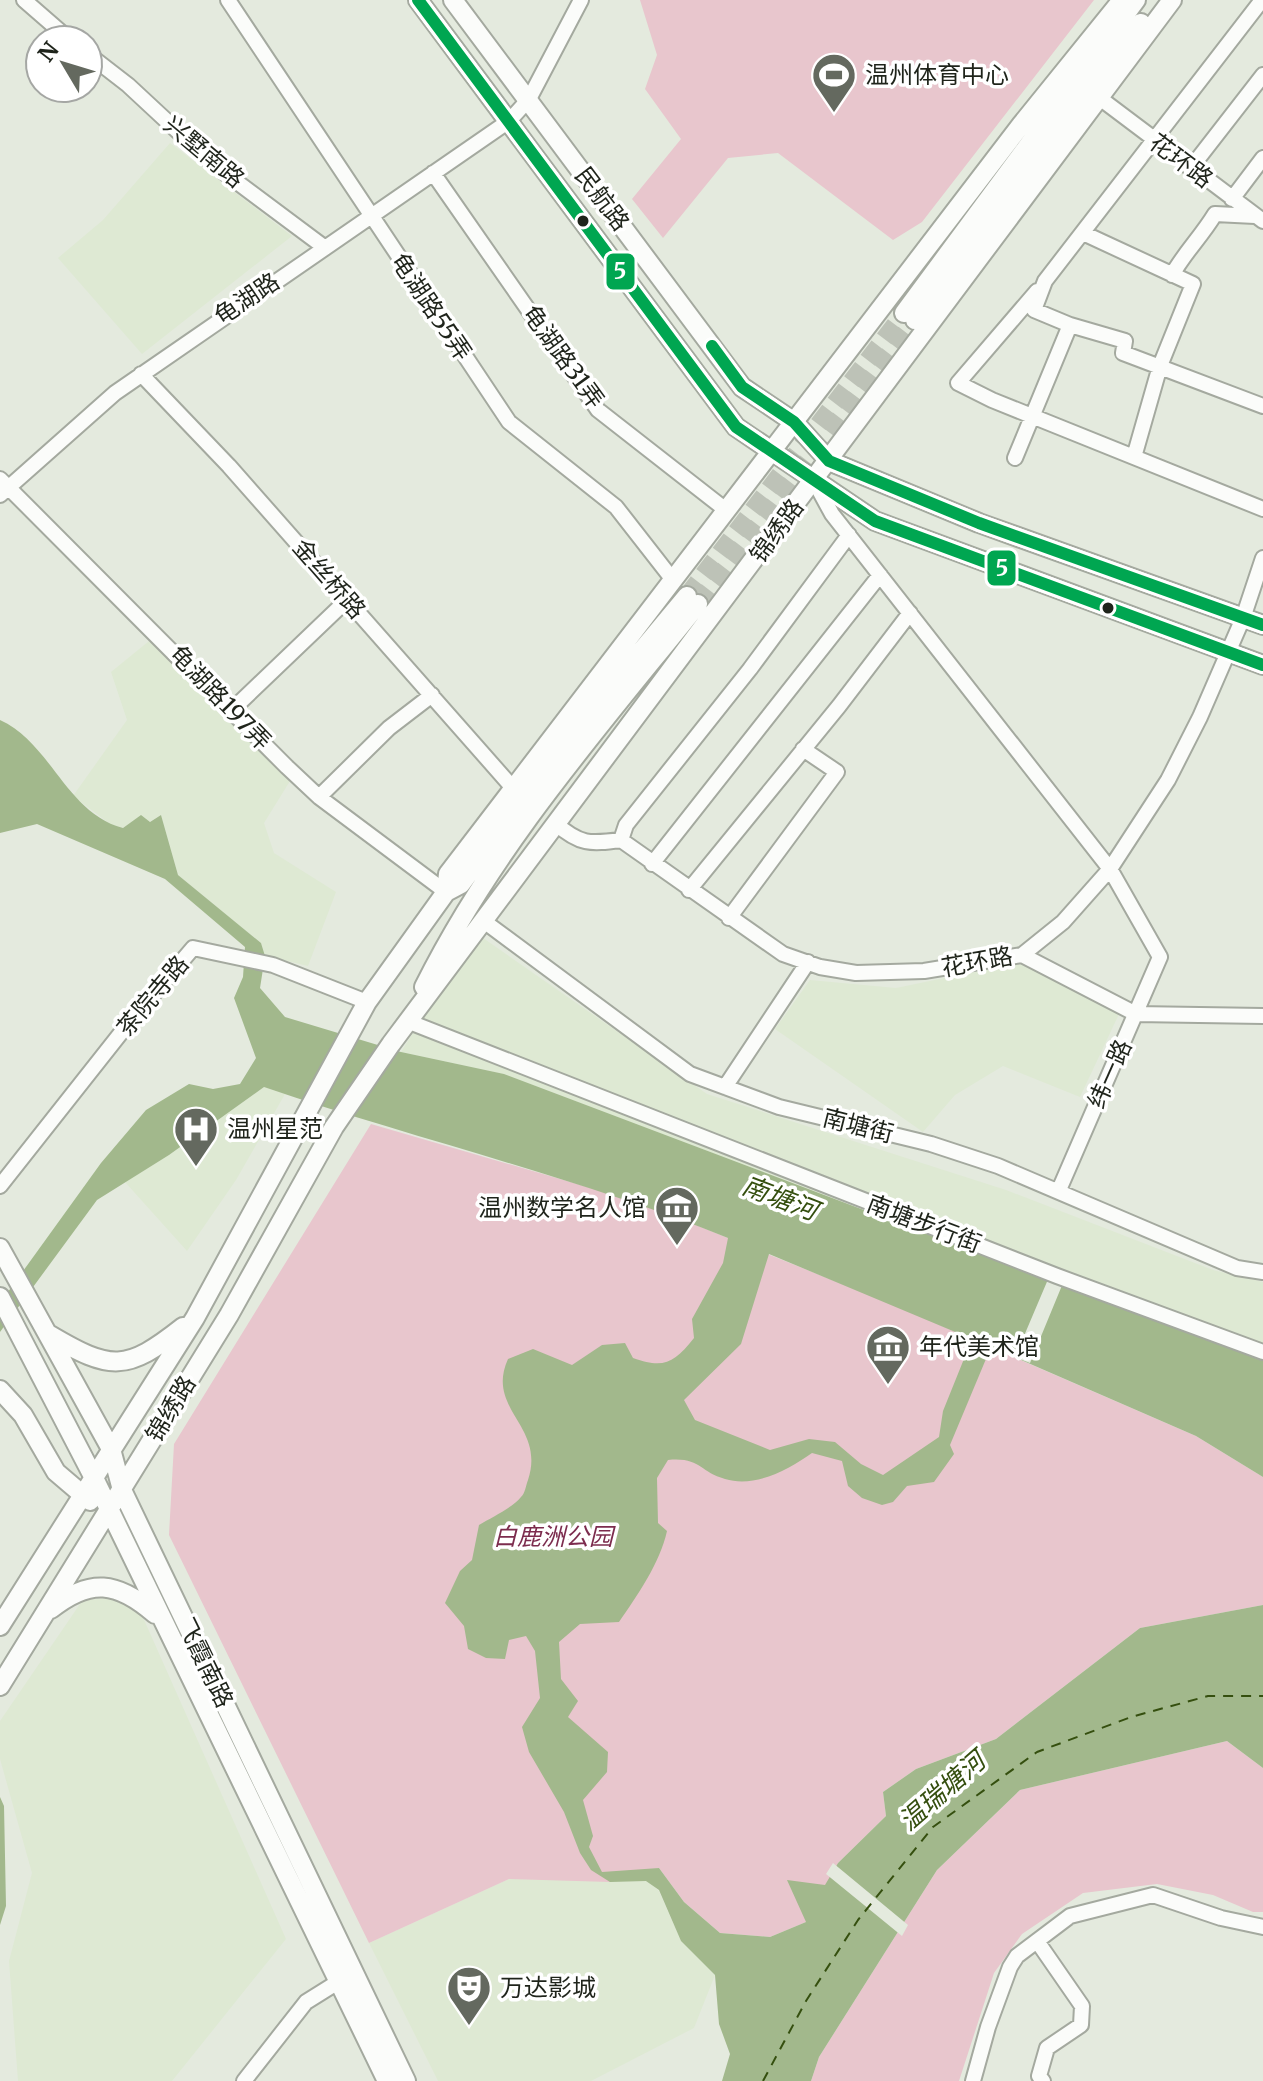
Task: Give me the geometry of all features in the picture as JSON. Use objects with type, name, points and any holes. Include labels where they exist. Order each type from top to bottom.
[{"type":"main road","name":"民航路","points":[[418,0],[736,427],[875,521],[1263,665]]},
{"type":"main road","name":"民航路","points":[[453,0],[742,387],[794,422],[829,461]]},
{"type":"main road","name":"锦绣路","points":[[446,892],[448,874],[513,788],[1021,125],[1122,0]]},
{"type":"main road","points":[[1136,0],[910,316],[1159,0]]},
{"type":"main road","name":"锦绣路","points":[[0,1686],[229,1315],[334,1127],[391,1044],[1101,99],[1172,0]]},
{"type":"main road","points":[[829,461],[993,529],[1263,625]]},
{"type":"main road","name":"锦绣路","points":[[0,1626],[195,1318],[304,1123],[367,1002],[446,892],[461,884],[573,733],[692,600],[513,837],[441,953],[407,1021]]},
{"type":"main road","name":"飞霞南路","points":[[0,1248],[111,1449],[122,1490],[347,1976],[387,2081]]},
{"type":"main road","name":"飞霞南路","points":[[0,1297],[94,1478],[162,1620],[347,1976],[406,2081]]},
{"type":"main road","points":[[47,1333],[89,1358],[115,1362],[147,1356],[195,1318]]},
{"type":"main road","points":[[0,1390],[23,1415],[48,1462],[81,1497],[107,1510]]},
{"type":"main road","points":[[42,1616],[72,1593],[101,1587],[131,1596],[162,1620]]},
{"type":"street","points":[[24,0],[52,24]]},
{"type":"street","name":"龟湖路55弄","points":[[228,0],[509,422],[616,507],[673,580]]},
{"type":"street","name":"龟湖路","points":[[3,487],[141,374],[509,121],[529,99],[581,0]]},
{"type":"street","points":[[1262,0],[1045,281],[958,383],[1263,509]]},
{"type":"street","name":"兴墅南路","points":[[104,66],[213,164],[324,247]]},
{"type":"street","points":[[1190,169],[1263,75]]},
{"type":"street","name":"花环路","points":[[1101,99],[1190,169],[1260,218]]},
{"type":"street","points":[[1232,199],[1263,158]]},
{"type":"street","name":"龟湖路31弄","points":[[433,173],[598,410],[726,510]]},
{"type":"street","points":[[1172,275],[1187,248],[1198,244],[1215,214],[1260,218]]},
{"type":"street","points":[[1083,233],[1193,284],[1160,366],[1134,457]]},
{"type":"street","points":[[1045,281],[1034,310],[1070,325],[1125,341],[1123,353],[1263,406]]},
{"type":"street","points":[[1015,458],[1070,325]]},
{"type":"street","name":"金丝桥路","points":[[141,374],[229,466],[513,788]]},
{"type":"street","points":[[814,481],[849,535],[1110,869]]},
{"type":"street","name":"龟湖路197弄","points":[[3,487],[233,709],[319,797],[446,892]]},
{"type":"street","points":[[555,823],[570,836],[588,844],[621,840],[626,825],[750,669],[849,535]]},
{"type":"street","name":"花环路","points":[[621,840],[783,954],[808,962],[856,973],[924,971],[1022,955],[1063,922],[1110,869],[1168,780],[1200,717],[1243,618],[1263,558]]},
{"type":"street","points":[[652,864],[880,575]]},
{"type":"street","points":[[233,709],[347,600]]},
{"type":"street","points":[[689,890],[910,613]]},
{"type":"street","points":[[319,797],[389,728],[432,695]]},
{"type":"street","points":[[729,918],[837,772],[803,749]]},
{"type":"street","name":"纬一路","points":[[1059,1190],[1160,957],[1110,869]]},
{"type":"street","name":"南塘街","points":[[485,922],[690,1074],[779,1107],[931,1144],[1059,1190],[1237,1268],[1263,1272]]},
{"type":"street","name":"茶院寺路","points":[[0,1186],[124,1029],[193,948],[273,965],[367,1002]]},
{"type":"street","points":[[1022,955],[1136,1014],[1263,1016]]},
{"type":"street","points":[[725,1087],[808,962]]},
{"type":"street","name":"南塘步行街","points":[[407,1021],[1057,1276],[1263,1352]]},
{"type":"street","points":[[973,2081],[988,2027],[1010,1967],[1017,1956],[1070,1916],[1153,1895],[1221,1918],[1263,1927]]},
{"type":"street","points":[[1037,1941],[1082,2006],[1081,2025],[1047,2048],[1039,2076],[1043,2081]]},
{"type":"street","points":[[244,2081],[306,2002],[347,1976]]},
{"type":"shaded area","points":[[170,143],[292,236],[142,354],[58,258],[103,220]]},
{"type":"shaded area","points":[[154,637],[290,781],[264,823],[274,853],[336,892],[308,966],[265,956],[261,943],[178,875],[161,815],[149,822],[140,816],[123,828],[110,824],[73,796],[127,720],[111,672]]},
{"type":"shaded area","points":[[483,938],[707,1094],[1006,1190],[1213,1270],[1263,1282],[1263,1361],[504,1074],[401,1052],[439,992]]},
{"type":"shaded area","points":[[1025,964],[1119,1014],[1080,1097],[1003,1066],[955,1095],[923,1132],[775,1029],[810,980],[896,988]]},
{"type":"shaded area","name":"温州星范","points":[[264,1087],[285,1094],[236,1180],[187,1251],[125,1182],[169,1155]]},
{"type":"shaded area","points":[[118,1596],[141,1613],[286,1939],[172,2081],[18,2081],[9,1961],[32,1873],[0,1759],[0,1721],[82,1601]]},
{"type":"shaded area","points":[[509,1879],[647,1880],[659,1891],[681,1941],[715,1975],[694,2028],[591,2081],[438,2081],[369,1943]]},
{"type":"green space","name":"温州体育中心","points":[[640,0],[1094,0],[922,222],[893,240],[778,153],[728,158],[663,238],[632,199],[681,139],[645,89],[657,55]]},
{"type":"green space","name":"白鹿洲公园","points":[[371,1124],[639,1202],[894,1305],[1196,1436],[1263,1477],[1263,1605],[1140,1628],[996,1739],[916,1769],[883,1792],[886,1816],[838,1863],[806,1922],[770,1937],[720,1933],[684,1902],[659,1868],[610,1882],[509,1879],[369,1943],[169,1535],[174,1444]]},
{"type":"green space","points":[[1227,1741],[1263,1768],[1263,1912],[1253,1912],[1213,1895],[1157,1884],[1083,1893],[1022,1934],[994,1973],[959,2081],[811,2081],[819,2057],[937,1870],[1020,1790]]},
{"type":"water","points":[[0,720],[33,744],[72,793],[103,820],[123,828],[141,815],[150,822],[161,815],[178,875],[261,943],[265,956],[260,988],[285,1017],[401,1052],[504,1074],[1263,1361],[1263,1477],[1196,1436],[991,1347],[950,1445],[954,1454],[934,1482],[907,1486],[893,1502],[882,1505],[862,1498],[848,1486],[842,1461],[812,1453],[771,1476],[748,1481],[725,1479],[694,1463],[668,1460],[657,1478],[658,1523],[667,1531],[647,1579],[619,1622],[580,1624],[559,1642],[561,1679],[578,1701],[568,1717],[608,1752],[607,1772],[583,1800],[593,1836],[589,1847],[602,1872],[659,1868],[684,1902],[720,1933],[770,1937],[806,1922],[787,1880],[825,1885],[838,1863],[886,1816],[883,1792],[916,1769],[996,1739],[1140,1628],[1263,1605],[1263,1768],[1227,1741],[1020,1790],[937,1870],[819,2057],[811,2081],[722,2081],[730,2054],[719,2024],[715,1975],[681,1941],[659,1890],[646,1881],[610,1882],[591,1870],[580,1853],[564,1812],[529,1752],[522,1727],[540,1698],[535,1651],[526,1636],[509,1640],[505,1659],[486,1658],[468,1649],[464,1626],[445,1603],[460,1571],[472,1560],[479,1525],[517,1501],[524,1494],[528,1480],[531,1461],[529,1445],[504,1392],[503,1377],[508,1359],[533,1349],[572,1365],[602,1345],[625,1343],[633,1358],[653,1363],[668,1362],[694,1338],[692,1319],[723,1263],[728,1238],[555,1177],[264,1087],[169,1155],[97,1200],[0,1332],[0,1303],[101,1163],[146,1110],[189,1084],[213,1089],[240,1084],[256,1058],[234,998],[243,977],[245,947],[165,879],[37,824],[0,833]],"holes":[[[769,1254],[972,1339],[943,1411],[939,1437],[883,1475],[861,1464],[835,1442],[809,1439],[770,1450],[695,1420],[684,1400],[741,1344]]]},
{"type":"water","points":[[0,1797],[4,1806],[6,1906],[0,1925]]},
{"type":"pier","points":[[1049,1277],[1063,1283],[1030,1363],[1015,1357]]},
{"type":"pier","points":[[833,1863],[908,1925],[902,1936],[826,1874]]},
{"type":"ferry route","points":[[763,2081],[806,2001],[858,1920],[933,1827],[1037,1752],[1131,1717],[1208,1696],[1263,1696]]},
{"type":"tunnel","points":[[687,596],[904,313]]},
{"type":"tunnel","points":[[698,604],[915,320]]},
{"type":"transit line","name":"5","points":[[418,0],[736,427],[875,521],[1263,665]]},
{"type":"transit line","name":"5","points":[[712,346],[742,387],[794,422],[829,461],[979,523],[1263,625]]},
{"type":"place","name":"温州体育中心","points":[[834,114]]},
{"type":"place","name":"温州星范","points":[[196,1168]]},
{"type":"place","name":"温州数学名人馆","points":[[677,1247]]},
{"type":"place","name":"年代美术馆","points":[[888,1386]]},
{"type":"place","name":"万达影城","points":[[469,2027]]},
{"type":"water label","name":"南塘河","points":[[780,1198]]},
{"type":"water label","name":"温瑞塘河","points":[[942,1791]]}]
